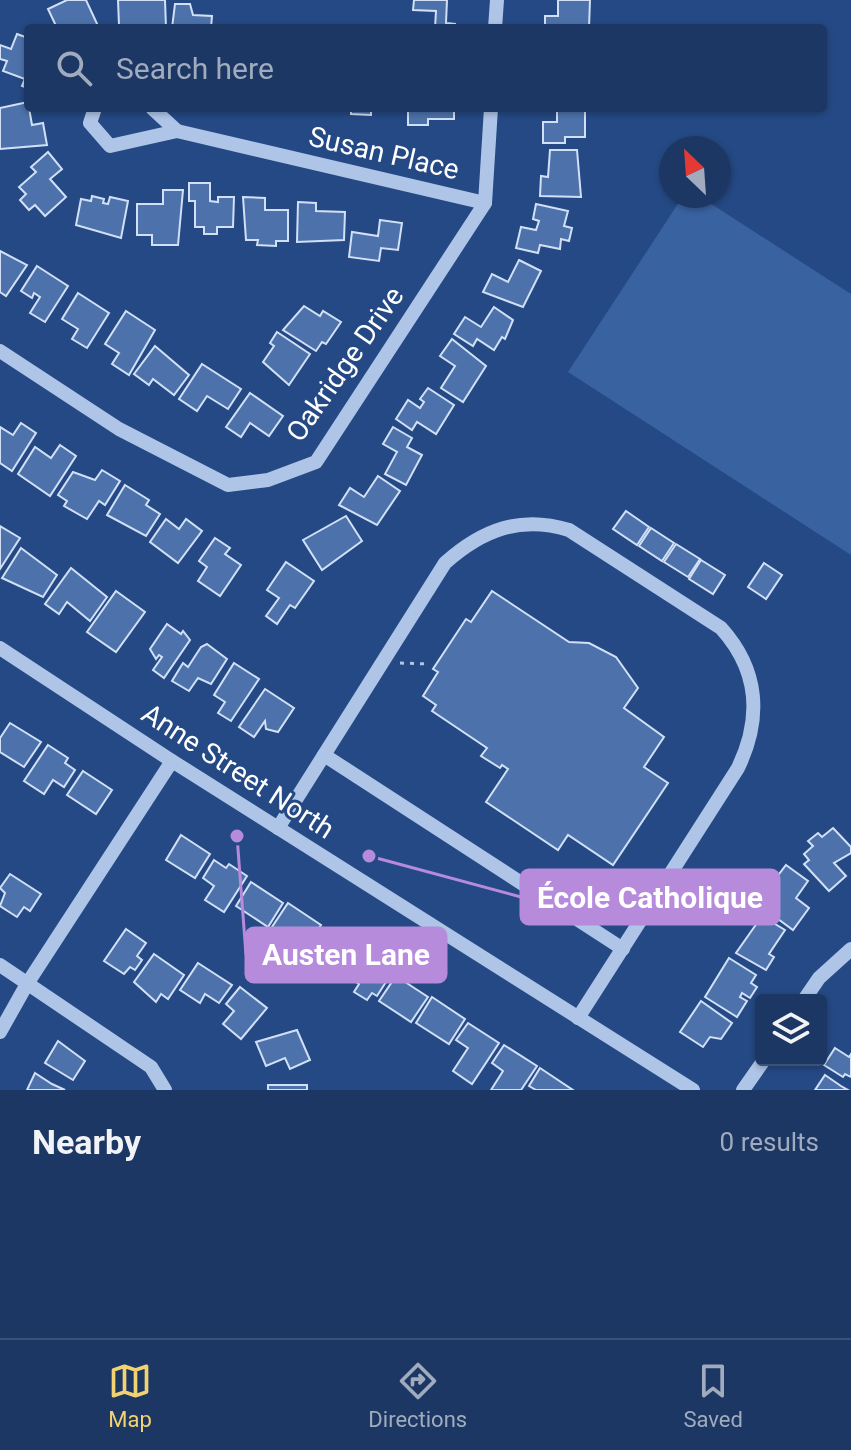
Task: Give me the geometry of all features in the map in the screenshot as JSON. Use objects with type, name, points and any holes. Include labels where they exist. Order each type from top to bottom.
[{"type":"street","points":[[495,24],[497,0]]},
{"type":"street","name":"Susan Place","points":[[94,112],[90,123],[110,146],[177,131],[485,203]]},
{"type":"street","name":"Susan Place","points":[[156,112],[177,131]]},
{"type":"street","name":"Oakridge Drive","points":[[0,351],[119,429],[228,485],[268,480],[316,462],[485,203],[491,112]]},
{"type":"street","points":[[278,828],[445,563],[465,545],[490,530],[548,523],[569,530],[721,628],[737,646],[754,693],[756,717],[750,744],[578,1018]]},
{"type":"street","name":"Anne Street North","points":[[0,648],[172,761],[693,1090]]},
{"type":"street","points":[[324,755],[623,949]]},
{"type":"street","points":[[0,1032],[27,984],[172,761]]},
{"type":"street","points":[[808,994],[819,978],[851,949]]},
{"type":"street","points":[[0,965],[151,1067],[165,1090]]},
{"type":"street","points":[[743,1090],[760,1066]]},
{"type":"path","points":[[383,663],[428,664]]},
{"type":"shaded area","points":[[675,208],[718,208],[851,294],[851,555],[568,372]]},
{"type":"building","points":[[67,0],[86,0],[97,24],[55,24],[48,9]]},
{"type":"building","points":[[118,0],[165,0],[166,24],[119,24]]},
{"type":"building","points":[[414,0],[447,0],[446,23],[455,24],[435,24],[436,11],[413,10]]},
{"type":"building","points":[[558,0],[590,0],[589,24],[545,24],[545,16],[558,16]]},
{"type":"building","points":[[175,4],[190,4],[193,15],[212,16],[211,24],[172,24]]},
{"type":"building","points":[[17,34],[24,37],[24,79],[3,71],[7,61],[0,59],[0,45],[11,49]]},
{"type":"building","points":[[24,103],[24,112],[30,112],[32,125],[43,123],[47,145],[0,149],[0,108]]},
{"type":"building","points":[[351,112],[371,112],[371,115]]},
{"type":"building","points":[[408,112],[454,112],[454,119],[428,119],[428,125],[408,125]]},
{"type":"building","points":[[557,112],[585,112],[585,137],[565,137],[565,143],[543,143],[543,122],[557,122]]},
{"type":"building","points":[[550,150],[577,150],[581,197],[540,196],[541,176],[548,177]]},
{"type":"building","points":[[48,152],[62,169],[50,179],[66,197],[45,216],[35,205],[29,210],[20,200],[26,194],[19,187],[36,172],[31,167]]},
{"type":"building","points":[[189,183],[210,183],[210,201],[218,202],[218,197],[234,197],[233,227],[217,227],[217,234],[204,234],[204,227],[195,227],[195,201],[189,201]]},
{"type":"building","points":[[163,190],[183,190],[178,245],[152,245],[152,235],[137,235],[137,204],[163,204]]},
{"type":"building","points":[[92,196],[104,199],[103,203],[108,204],[110,197],[128,201],[121,238],[76,225],[81,199],[91,201]]},
{"type":"building","points":[[243,197],[265,198],[265,210],[288,210],[288,241],[276,241],[276,246],[257,245],[258,240],[246,240]]},
{"type":"building","points":[[298,202],[316,203],[316,211],[345,212],[344,240],[297,242]]},
{"type":"building","points":[[536,204],[568,211],[564,226],[572,228],[569,241],[561,239],[560,249],[540,245],[538,253],[516,248],[521,227],[536,230],[539,221],[533,219]]},
{"type":"building","points":[[380,220],[402,223],[398,250],[381,248],[379,261],[349,257],[352,232],[378,236]]},
{"type":"building","points":[[0,251],[27,265],[6,296],[0,292]]},
{"type":"building","points":[[519,260],[541,271],[523,307],[483,292],[492,274],[508,282]]},
{"type":"building","points":[[37,266],[68,286],[45,322],[30,313],[40,297],[34,293],[32,298],[21,291]]},
{"type":"building","points":[[78,293],[109,313],[87,348],[72,339],[78,329],[62,319]]},
{"type":"building","points":[[304,306],[320,316],[323,311],[341,322],[326,344],[322,342],[316,351],[283,330]]},
{"type":"building","points":[[494,307],[513,320],[505,339],[502,337],[494,350],[477,339],[473,346],[454,334],[465,317],[481,327]]},
{"type":"building","points":[[126,311],[155,330],[129,375],[112,364],[119,353],[105,344]]},
{"type":"building","points":[[277,332],[310,354],[289,385],[263,362],[274,346],[270,343]]},
{"type":"building","points":[[452,339],[486,366],[463,402],[441,388],[455,366],[440,356]]},
{"type":"building","points":[[155,346],[189,375],[174,395],[153,379],[149,385],[134,374]]},
{"type":"building","points":[[202,364],[241,389],[228,409],[207,396],[197,411],[179,399]]},
{"type":"building","points":[[428,388],[454,405],[436,434],[417,422],[412,430],[396,419],[408,400],[420,408],[424,402],[420,399]]},
{"type":"building","points":[[250,393],[283,416],[269,436],[250,423],[241,437],[226,427]]},
{"type":"building","points":[[21,423],[36,433],[12,471],[0,463],[0,427],[13,435]]},
{"type":"building","points":[[393,427],[412,438],[407,447],[422,455],[406,485],[385,474],[397,452],[383,444]]},
{"type":"building","points":[[60,445],[76,456],[50,496],[18,474],[35,447],[51,458]]},
{"type":"building","points":[[102,470],[120,481],[105,505],[99,501],[87,519],[64,506],[67,501],[58,495],[73,472],[95,480]]},
{"type":"building","points":[[378,476],[400,491],[377,525],[339,505],[350,488],[364,497]]},
{"type":"building","points":[[125,485],[149,500],[146,505],[160,514],[146,536],[107,515]]},
{"type":"building","points":[[626,511],[649,527],[637,545],[613,529]]},
{"type":"building","points":[[346,516],[362,541],[322,570],[303,540]]},
{"type":"building","points":[[166,519],[179,529],[186,519],[202,531],[178,563],[150,542]]},
{"type":"building","points":[[0,526],[20,538],[0,569]]},
{"type":"building","points":[[651,528],[674,543],[662,561],[639,546]]},
{"type":"building","points":[[215,538],[230,548],[225,554],[241,565],[220,596],[198,581],[207,567],[199,561]]},
{"type":"building","points":[[676,544],[700,559],[688,577],[664,562]]},
{"type":"building","points":[[21,548],[57,575],[43,597],[2,578]]},
{"type":"building","points":[[701,560],[725,575],[713,594],[689,579]]},
{"type":"building","points":[[286,562],[314,581],[295,608],[290,605],[277,624],[266,616],[279,598],[267,590]]},
{"type":"building","points":[[764,563],[782,575],[766,599],[748,587]]},
{"type":"building","points":[[71,568],[107,597],[90,621],[67,602],[59,614],[45,604]]},
{"type":"building","points":[[116,591],[145,612],[116,652],[87,632]]},
{"type":"building","points":[[492,591],[569,642],[589,643],[616,657],[638,688],[624,708],[664,737],[644,767],[668,783],[613,865],[568,835],[558,850],[486,802],[508,769],[502,765],[500,768],[481,756],[487,748],[432,711],[436,705],[423,696],[438,672],[433,669],[466,619],[471,622]]},
{"type":"building","points":[[167,624],[181,634],[183,631],[190,640],[164,678],[153,670],[162,657],[159,655],[156,659],[150,649]]},
{"type":"building","points":[[207,644],[227,659],[211,684],[198,678],[189,691],[172,681],[183,663],[188,667],[201,647]]},
{"type":"building","points":[[234,663],[259,679],[231,721],[218,713],[225,702],[214,695]]},
{"type":"building","points":[[265,689],[294,708],[278,732],[266,729],[265,721],[254,737],[239,727]]},
{"type":"building","points":[[10,723],[41,742],[24,767],[0,752],[0,738]]},
{"type":"building","points":[[48,745],[68,758],[65,763],[75,770],[64,787],[53,780],[44,794],[24,781]]},
{"type":"building","points":[[83,771],[112,790],[96,814],[67,795]]},
{"type":"building","points":[[833,828],[851,847],[851,853],[834,863],[846,876],[829,891],[804,864],[809,860],[804,854],[813,846],[808,841],[818,833],[822,837]]},
{"type":"building","points":[[181,835],[210,854],[195,878],[166,860]]},
{"type":"building","points":[[214,860],[226,868],[229,864],[247,876],[224,912],[205,900],[214,886],[203,878]]},
{"type":"building","points":[[786,865],[808,881],[796,898],[809,908],[793,930],[766,910],[770,905],[761,898]]},
{"type":"building","points":[[10,874],[41,894],[30,911],[24,907],[17,917],[0,906],[5,893],[0,888]]},
{"type":"building","points":[[251,882],[283,903],[268,927],[236,906]]},
{"type":"building","points":[[288,903],[321,925],[305,949],[272,927]]},
{"type":"building","points":[[762,916],[785,930],[769,954],[774,957],[766,970],[736,953]]},
{"type":"building","points":[[126,929],[146,943],[137,956],[142,960],[135,970],[130,967],[124,974],[104,961]]},
{"type":"building","points":[[361,950],[393,971],[377,996],[372,993],[367,1000],[354,992],[359,984],[345,975]]},
{"type":"building","points":[[154,954],[184,975],[168,999],[161,994],[156,1002],[134,982]]},
{"type":"building","points":[[729,958],[756,975],[751,983],[757,987],[750,998],[742,993],[740,997],[747,1001],[737,1017],[705,997]]},
{"type":"building","points":[[198,963],[232,985],[219,1003],[205,994],[200,1003],[180,990]]},
{"type":"building","points":[[396,976],[428,997],[411,1022],[379,1001]]},
{"type":"building","points":[[240,987],[267,1008],[241,1039],[223,1024],[234,1011],[226,1004]]},
{"type":"building","points":[[432,997],[465,1019],[449,1044],[416,1023]]},
{"type":"building","points":[[701,1001],[732,1023],[721,1039],[710,1037],[703,1047],[680,1032]]},
{"type":"building","points":[[468,1023],[499,1043],[472,1084],[453,1071],[468,1048],[456,1040]]},
{"type":"building","points":[[297,1030],[310,1060],[290,1069],[285,1058],[266,1066],[256,1042]]},
{"type":"building","points":[[58,1041],[85,1061],[73,1080],[45,1063]]},
{"type":"building","points":[[504,1045],[537,1066],[521,1090],[491,1090],[503,1071],[492,1063]]},
{"type":"building","points":[[835,1048],[849,1057],[851,1054],[851,1077],[845,1074],[843,1077],[826,1066]]},
{"type":"building","points":[[540,1068],[573,1090],[536,1090],[529,1086]]},
{"type":"building","points":[[35,1073],[52,1084],[65,1090],[27,1090]]},
{"type":"building","points":[[825,1075],[841,1086],[848,1090],[815,1090]]},
{"type":"building","points":[[268,1085],[307,1085],[307,1090],[268,1090]]},
{"type":"place","name":"Austen Lane","points":[[237,836]]},
{"type":"place","name":"École Catholique","points":[[369,856]]}]
